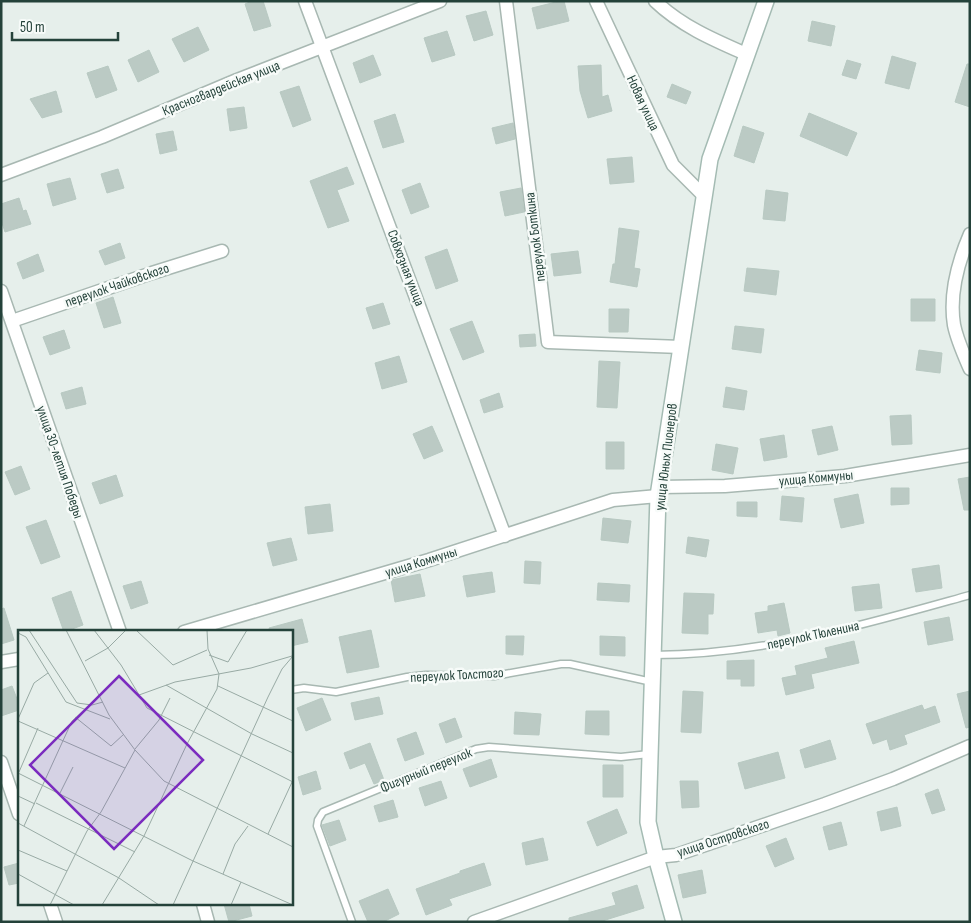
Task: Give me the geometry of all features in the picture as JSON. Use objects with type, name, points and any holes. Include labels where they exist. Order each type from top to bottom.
[{"type":"main road","name":"улица Юных Пионеров","points":[[674,922],[648,822],[659,491],[710,160],[766,1]]},
{"type":"street","name":"Совхозная улица","points":[[305,1],[505,536]]},
{"type":"street","name":"Красногвардейская улица","points":[[1,175],[94,140],[237,80],[440,1]]},
{"type":"street","name":"переулок Боткина","points":[[506,1],[548,342],[681,347]]},
{"type":"street","name":"Новая улица","points":[[596,1],[673,166],[704,196]]},
{"type":"street","points":[[655,1],[668,13],[706,36],[746,54]]},
{"type":"street","points":[[970,234],[957,272],[953,311],[954,326],[970,369]]},
{"type":"street","name":"переулок Чайковского","points":[[12,321],[152,272],[222,251]]},
{"type":"street","name":"улица 30-летия Победы","points":[[1,291],[119,630]]},
{"type":"street","name":"улица Коммуны","points":[[191,630],[429,560],[613,500],[659,491],[845,476],[970,455]]},
{"type":"street","points":[[1,662],[18,659]]},
{"type":"street","name":"улица Островского","points":[[474,922],[656,857],[676,855],[825,804],[893,779],[970,746]]},
{"type":"street","points":[[1,762],[18,811]]},
{"type":"street","points":[[51,906],[56,922]]},
{"type":"street","points":[[204,906],[208,922]]},
{"type":"lane","name":"переулок Тюленина","points":[[653,655],[700,654],[745,649],[877,622],[970,595]]},
{"type":"lane","name":"переулок Толстого","points":[[292,690],[304,688],[336,692],[407,677],[426,675],[494,676],[561,664],[570,664],[653,682]]},
{"type":"lane","name":"Фигурный переулок","points":[[352,922],[317,826],[323,812],[476,749],[489,747],[621,757],[650,754]]},
{"type":"building","points":[[252,1],[263,1],[271,26],[254,31],[245,4]]},
{"type":"building","points":[[564,1],[569,21],[537,29],[532,8]]},
{"type":"building","points":[[486,11],[493,35],[474,41],[466,16]]},
{"type":"building","points":[[812,21],[835,26],[831,46],[808,41]]},
{"type":"building","points":[[198,27],[209,50],[184,62],[172,39]]},
{"type":"building","points":[[447,31],[455,55],[432,62],[424,38]]},
{"type":"building","points":[[149,50],[159,72],[138,82],[128,60]]},
{"type":"building","points":[[373,55],[381,75],[360,83],[353,63]]},
{"type":"building","points":[[892,56],[916,63],[909,89],[885,83]]},
{"type":"building","points":[[847,60],[861,64],[856,79],[842,75]]},
{"type":"building","points":[[967,64],[970,64],[970,107],[955,102]]},
{"type":"building","points":[[601,65],[602,97],[608,95],[612,111],[588,118],[580,91],[578,66]]},
{"type":"building","points":[[108,66],[117,90],[96,98],[87,73]]},
{"type":"building","points":[[672,84],[691,92],[686,104],[667,97]]},
{"type":"building","points":[[299,86],[311,120],[293,127],[280,92]]},
{"type":"building","points":[[56,91],[62,112],[42,118],[30,99]]},
{"type":"building","points":[[244,107],[247,128],[230,131],[227,109]]},
{"type":"building","points":[[809,113],[857,133],[847,156],[800,136]]},
{"type":"building","points":[[395,114],[404,142],[383,148],[374,121]]},
{"type":"building","points":[[513,123],[515,139],[496,144],[492,128]]},
{"type":"building","points":[[743,126],[764,133],[754,163],[734,156]]},
{"type":"building","points":[[173,131],[177,150],[160,154],[156,134]]},
{"type":"building","points":[[632,157],[634,182],[610,184],[607,159]]},
{"type":"building","points":[[347,167],[354,184],[337,190],[349,221],[328,228],[310,181]]},
{"type":"building","points":[[118,169],[124,188],[107,193],[101,174]]},
{"type":"building","points":[[70,178],[76,199],[53,206],[47,184]]},
{"type":"building","points":[[420,183],[429,207],[411,214],[402,190]]},
{"type":"building","points":[[521,188],[524,212],[505,216],[500,192]]},
{"type":"building","points":[[766,190],[788,193],[785,221],[763,219]]},
{"type":"building","points":[[19,198],[23,211],[26,210],[31,224],[5,232],[1,220],[1,204]]},
{"type":"building","points":[[619,228],[639,231],[634,268],[640,269],[637,287],[610,282],[613,264],[615,264]]},
{"type":"building","points":[[120,243],[125,258],[105,265],[99,251]]},
{"type":"building","points":[[447,249],[458,281],[436,289],[425,257]]},
{"type":"building","points":[[578,251],[581,273],[554,276],[551,254]]},
{"type":"building","points":[[38,254],[44,271],[23,279],[17,263]]},
{"type":"building","points":[[747,268],[779,271],[776,295],[744,291]]},
{"type":"building","points":[[113,297],[121,323],[104,328],[96,303]]},
{"type":"building","points":[[911,299],[935,299],[935,321],[911,321]]},
{"type":"building","points":[[383,303],[390,324],[373,329],[366,308]]},
{"type":"building","points":[[609,309],[629,309],[628,332],[609,332]]},
{"type":"building","points":[[472,321],[484,352],[463,360],[450,329]]},
{"type":"building","points":[[735,326],[764,329],[761,353],[732,349]]},
{"type":"building","points":[[64,330],[70,348],[50,355],[43,337]]},
{"type":"building","points":[[535,334],[536,346],[520,347],[519,335]]},
{"type":"building","points":[[919,350],[942,353],[940,373],[916,370]]},
{"type":"building","points":[[399,356],[407,382],[382,389],[375,363]]},
{"type":"building","points":[[599,361],[620,362],[617,408],[597,407]]},
{"type":"building","points":[[82,387],[86,404],[66,409],[61,393]]},
{"type":"building","points":[[726,387],[747,391],[744,410],[723,407]]},
{"type":"building","points":[[499,393],[503,407],[484,413],[480,400]]},
{"type":"building","points":[[911,415],[912,444],[892,445],[890,416]]},
{"type":"building","points":[[432,426],[443,451],[424,459],[413,434]]},
{"type":"building","points":[[832,426],[838,450],[818,455],[812,430]]},
{"type":"building","points":[[784,435],[787,457],[764,461],[760,439]]},
{"type":"building","points":[[606,442],[624,442],[624,469],[606,469]]},
{"type":"building","points":[[716,444],[738,448],[733,474],[712,470]]},
{"type":"building","points":[[21,466],[30,489],[15,495],[5,472]]},
{"type":"building","points":[[116,475],[123,496],[100,504],[92,483]]},
{"type":"building","points":[[970,477],[970,510],[964,510],[958,479]]},
{"type":"building","points":[[891,488],[909,488],[909,504],[891,505]]},
{"type":"building","points":[[858,494],[864,523],[841,528],[834,499]]},
{"type":"building","points":[[782,496],[804,498],[802,522],[780,520]]},
{"type":"building","points":[[737,502],[757,502],[757,517],[737,516]]},
{"type":"building","points":[[330,504],[333,531],[308,534],[305,507]]},
{"type":"building","points":[[603,518],[631,521],[628,543],[601,540]]},
{"type":"building","points":[[46,520],[60,557],[41,564],[26,527]]},
{"type":"building","points":[[688,537],[709,540],[706,557],[686,553]]},
{"type":"building","points":[[291,538],[297,560],[273,566],[267,543]]},
{"type":"building","points":[[525,561],[541,562],[540,584],[524,583]]},
{"type":"building","points":[[939,565],[942,588],[916,592],[912,569]]},
{"type":"building","points":[[492,572],[495,592],[467,597],[463,576]]},
{"type":"building","points":[[420,574],[425,596],[395,602],[391,580]]},
{"type":"building","points":[[141,581],[148,603],[131,609],[123,586]]},
{"type":"building","points":[[598,583],[630,585],[629,602],[597,600]]},
{"type":"building","points":[[879,584],[882,608],[855,611],[852,587]]},
{"type":"building","points":[[71,591],[83,625],[69,630],[63,630],[52,598]]},
{"type":"building","points":[[684,593],[714,594],[713,614],[708,614],[708,634],[682,633]]},
{"type":"building","points":[[784,603],[790,633],[778,636],[777,630],[758,633],[755,613],[768,611],[768,606]]},
{"type":"building","points":[[4,608],[14,640],[1,644],[1,609]]},
{"type":"building","points":[[949,617],[953,640],[928,645],[924,622]]},
{"type":"building","points":[[302,619],[308,642],[292,646],[292,630],[270,630],[269,628]]},
{"type":"building","points":[[371,630],[379,667],[347,673],[339,637]]},
{"type":"building","points":[[506,636],[524,636],[523,655],[506,654]]},
{"type":"building","points":[[600,636],[625,637],[625,656],[600,655]]},
{"type":"building","points":[[854,641],[859,663],[811,674],[814,688],[786,695],[782,678],[797,675],[795,666],[828,658],[825,648]]},
{"type":"building","points":[[754,660],[754,686],[741,686],[741,679],[727,679],[727,661]]},
{"type":"building","points":[[12,686],[18,701],[18,710],[1,716],[1,690]]},
{"type":"building","points":[[683,691],[703,692],[701,733],[681,732]]},
{"type":"building","points":[[970,691],[970,727],[966,728],[957,694]]},
{"type":"building","points":[[379,697],[383,714],[355,720],[351,703]]},
{"type":"building","points":[[322,698],[331,720],[306,731],[297,708]]},
{"type":"building","points":[[922,705],[924,710],[935,706],[940,722],[904,735],[907,744],[890,750],[887,739],[873,744],[866,724]]},
{"type":"building","points":[[586,711],[609,711],[609,735],[585,734]]},
{"type":"building","points":[[515,712],[541,714],[539,735],[514,734]]},
{"type":"building","points":[[455,718],[462,737],[446,743],[439,724]]},
{"type":"building","points":[[416,732],[424,754],[405,761],[397,739]]},
{"type":"building","points":[[830,740],[836,759],[805,768],[800,750]]},
{"type":"building","points":[[370,743],[384,780],[374,784],[365,763],[350,769],[344,753]]},
{"type":"building","points":[[778,752],[785,778],[745,789],[738,763]]},
{"type":"building","points":[[491,759],[497,777],[470,787],[463,769]]},
{"type":"building","points":[[603,765],[623,765],[623,797],[603,797]]},
{"type":"building","points":[[316,771],[321,789],[303,795],[298,777]]},
{"type":"building","points":[[441,781],[447,798],[425,806],[419,788]]},
{"type":"building","points":[[680,781],[698,781],[699,807],[682,808]]},
{"type":"building","points":[[938,789],[945,810],[932,814],[925,794]]},
{"type":"building","points":[[393,800],[398,817],[379,822],[374,806]]},
{"type":"building","points":[[897,807],[901,826],[881,831],[877,812]]},
{"type":"building","points":[[617,809],[627,833],[597,846],[587,822]]},
{"type":"building","points":[[339,820],[346,840],[330,846],[322,825]]},
{"type":"building","points":[[841,822],[847,845],[829,850],[823,827]]},
{"type":"building","points":[[543,838],[548,860],[526,865],[522,843]]},
{"type":"building","points":[[786,838],[794,859],[775,867],[766,846]]},
{"type":"building","points":[[18,863],[18,883],[9,885],[4,867]]},
{"type":"building","points":[[484,863],[491,885],[449,899],[452,905],[426,915],[416,889]]},
{"type":"building","points":[[702,870],[706,893],[683,898],[678,875]]},
{"type":"building","points":[[637,885],[644,908],[599,922],[569,922],[569,918],[616,905],[612,893]]},
{"type":"building","points":[[388,889],[399,914],[383,922],[368,922],[359,901]]},
{"type":"building","points":[[225,906],[250,906],[252,916],[229,922]]}]
